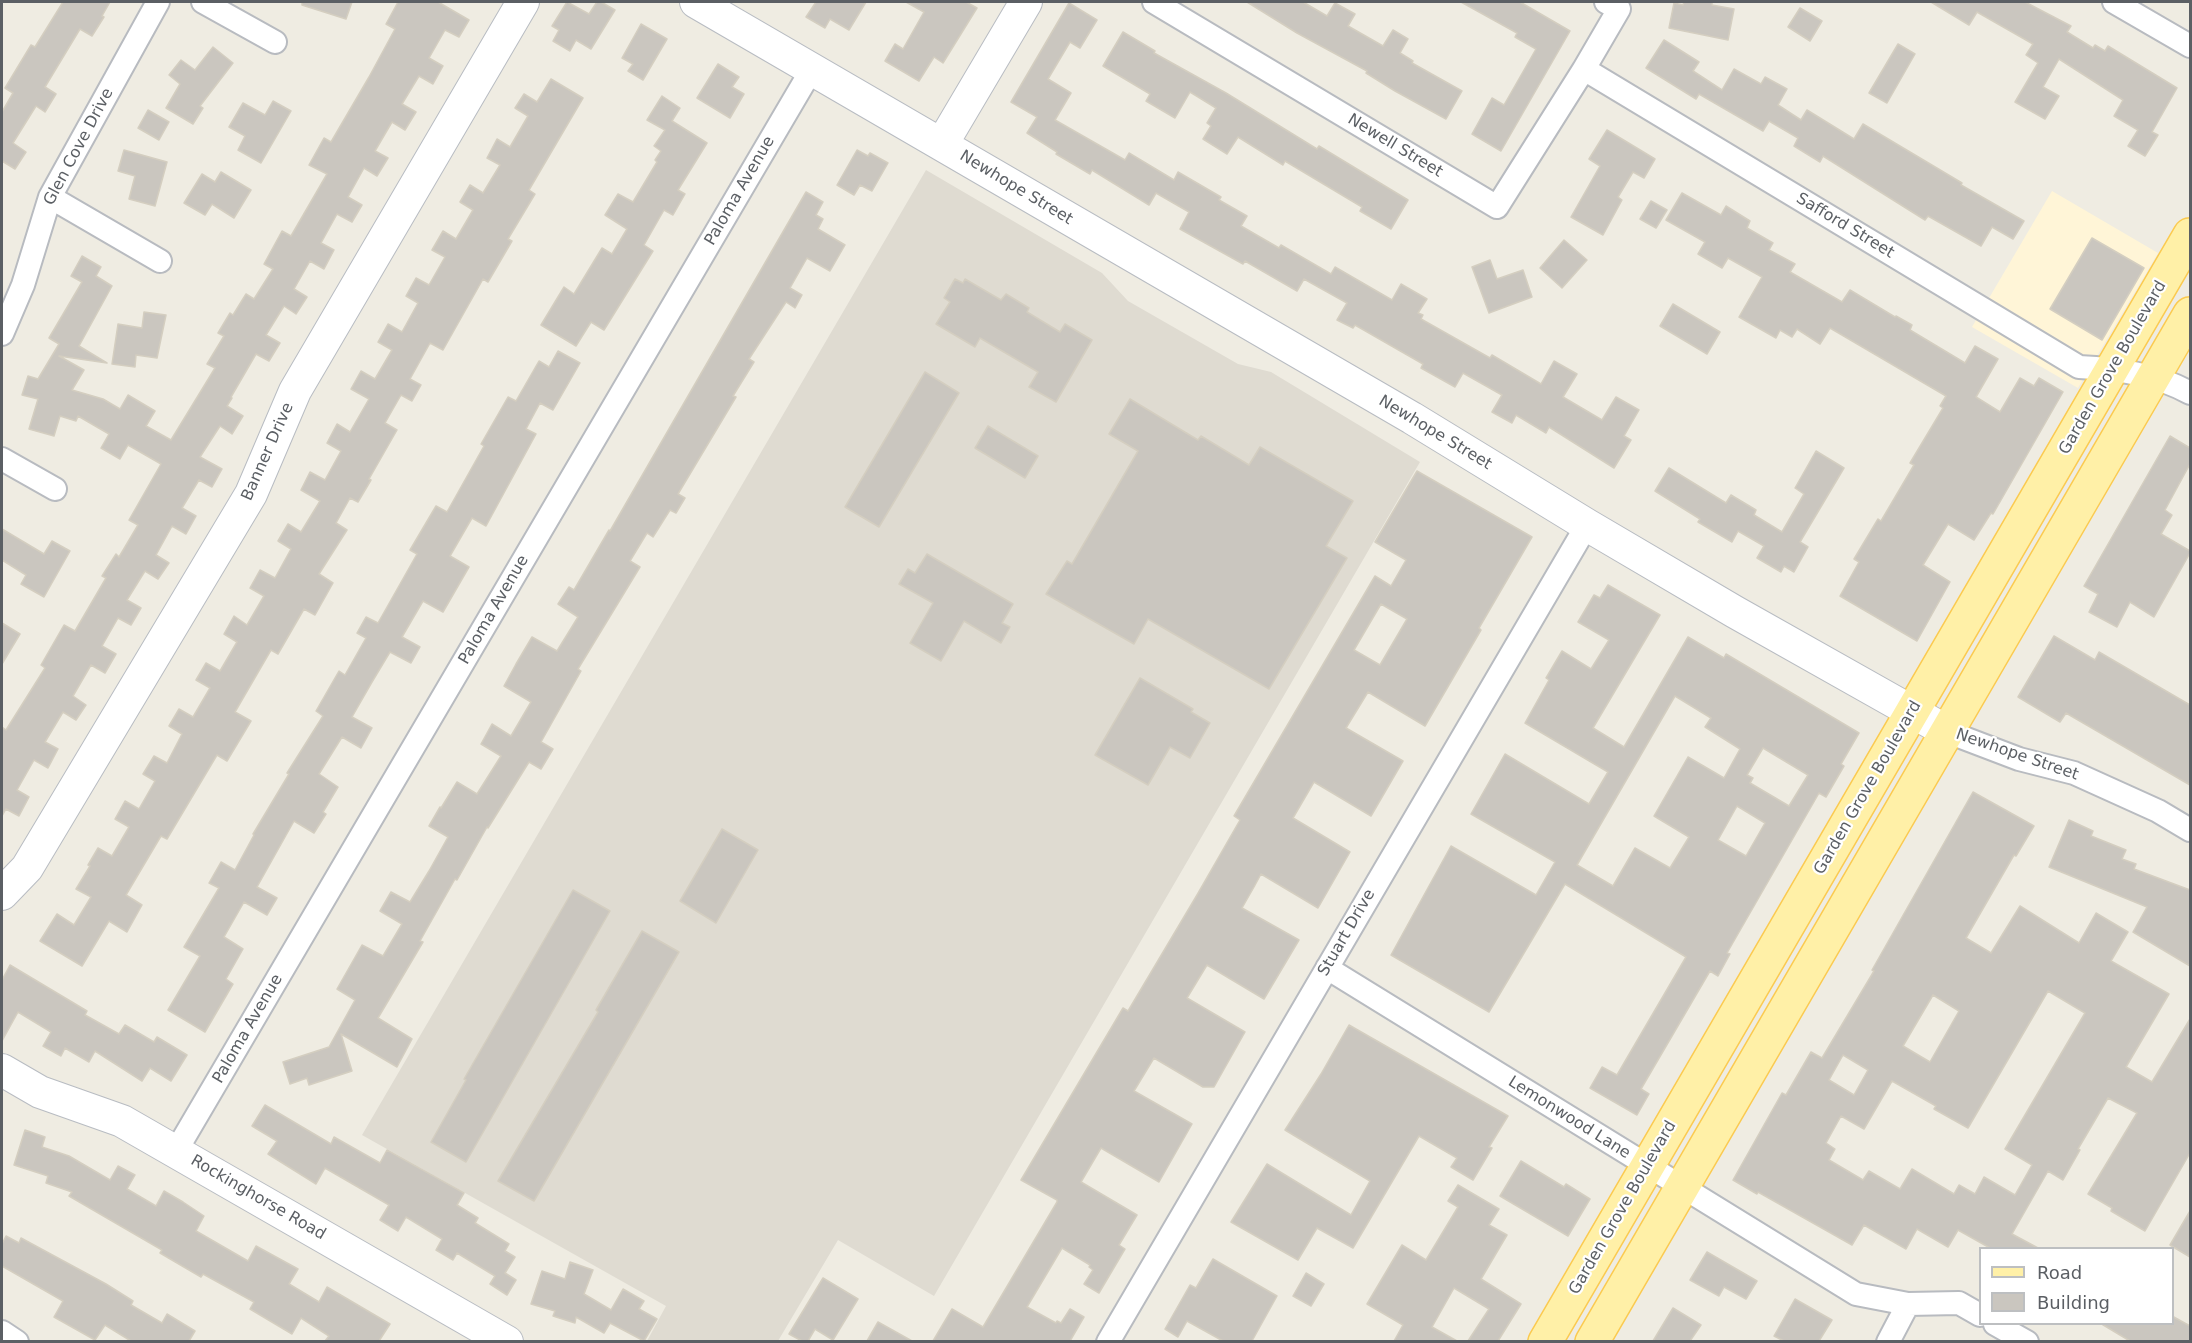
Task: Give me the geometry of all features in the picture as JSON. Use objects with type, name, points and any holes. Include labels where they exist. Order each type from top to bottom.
[{"type":"main road","name":"Garden Grove Boulevard","points":[[1545,1341],[2190,235]]},
{"type":"main road","points":[[1592,1341],[2190,314]]},
{"type":"street","name":"Glen Cove Drive","points":[[2,334],[23,285],[50,197],[158,2]]},
{"type":"street","points":[[203,2],[275,42]]},
{"type":"street","name":"Banner Drive","points":[[2,894],[27,868],[252,494],[294,391],[523,2]]},
{"type":"street","name":"Newhope Street","points":[[696,2],[1412,418],[1587,525],[1912,713],[1948,732],[2019,759],[2074,773],[2158,811],[2190,831]]},
{"type":"street","points":[[942,144],[1026,2]]},
{"type":"street","name":"Newell Street","points":[[1154,2],[1497,207],[1584,69]]},
{"type":"street","points":[[1584,69],[1619,9],[1606,2]]},
{"type":"street","points":[[2114,2],[2190,46]]},
{"type":"street","name":"Paloma Avenue","points":[[176,1151],[812,69]]},
{"type":"street","name":"Safford Street","points":[[1584,69],[2079,367],[2113,369],[2153,377],[2190,393]]},
{"type":"street","points":[[50,197],[160,261]]},
{"type":"street","points":[[2,459],[55,489]]},
{"type":"street","name":"Stuart Drive","points":[[1108,1341],[1587,525]]},
{"type":"street","name":"Lemonwood Lane","points":[[1327,968],[1856,1294],[1908,1304],[1959,1303],[1979,1314]]},
{"type":"street","name":"Rockinghorse Road","points":[[2,1070],[40,1092],[122,1121],[507,1341]]},
{"type":"street","points":[[1888,1341],[1908,1304]]},
{"type":"street","points":[[1998,1325],[2026,1341]]},
{"type":"street","points":[[2,1332],[17,1341]]},
{"type":"shaded area","points":[[926,170],[1102,273],[1128,301],[1238,364],[1271,372],[1420,462],[934,1296],[838,1240],[778,1341],[647,1341],[666,1306],[362,1135]]},
{"type":"shaded area","points":[[2052,191],[2158,253],[2078,388],[1972,327]]},
{"type":"building","points":[[63,2],[110,2],[92,36],[80,29],[45,87],[56,94],[45,112],[36,106],[13,143],[26,152],[15,169],[2,161],[2,112],[13,93],[5,88],[31,45],[35,47]]},
{"type":"building","points":[[302,2],[352,2],[346,19],[302,5]]},
{"type":"building","points":[[398,2],[438,2],[469,20],[459,37],[445,30],[429,58],[443,66],[433,84],[419,76],[402,104],[416,112],[405,130],[392,122],[375,151],[388,158],[377,176],[364,168],[348,197],[362,205],[352,222],[337,214],[321,243],[334,250],[324,269],[310,261],[294,289],[307,297],[296,314],[284,306],[266,335],[280,343],[269,361],[256,354],[231,397],[227,406],[243,416],[232,434],[220,426],[200,457],[222,469],[212,487],[199,480],[182,508],[196,516],[186,534],[172,526],[156,555],[169,563],[158,579],[145,571],[127,600],[141,608],[131,625],[118,618],[102,646],[116,654],[105,673],[91,665],[73,696],[86,705],[76,720],[63,712],[45,742],[58,749],[48,768],[34,760],[17,790],[29,797],[19,816],[6,809],[2,816],[2,727],[6,730],[45,668],[41,665],[64,625],[75,631],[106,578],[102,576],[116,554],[119,557],[138,525],[129,520],[161,464],[128,445],[120,459],[101,448],[109,434],[78,416],[76,421],[60,416],[54,436],[29,429],[38,399],[22,395],[28,376],[38,379],[59,344],[49,338],[82,282],[71,276],[82,256],[101,267],[96,276],[112,286],[79,346],[107,363],[59,356],[84,370],[72,390],[103,399],[120,409],[128,395],[155,411],[146,426],[171,440],[215,368],[207,364],[224,336],[218,333],[230,313],[233,315],[246,294],[254,299],[273,269],[264,264],[282,231],[291,236],[327,174],[309,165],[324,138],[331,142],[369,77],[395,29],[386,24]]},
{"type":"building","points":[[567,2],[589,14],[597,2],[615,10],[591,49],[576,40],[570,51],[553,41],[559,30],[552,26]]},
{"type":"building","points":[[816,2],[866,2],[849,30],[830,19],[825,28],[806,17]]},
{"type":"building","points":[[906,2],[966,2],[977,8],[943,63],[934,57],[919,81],[885,61],[895,44],[903,49],[924,12]]},
{"type":"building","points":[[1247,2],[1303,2],[1327,16],[1335,3],[1355,14],[1348,26],[1383,46],[1393,30],[1408,39],[1400,53],[1413,61],[1412,63],[1462,91],[1446,119]]},
{"type":"building","points":[[1461,2],[1520,2],[1570,31],[1501,151],[1472,134],[1492,98],[1504,105],[1536,49],[1515,37],[1517,33]]},
{"type":"building","points":[[1684,2],[1712,2],[1712,5],[1734,9],[1728,40],[1669,28],[1674,3],[1683,5]]},
{"type":"building","points":[[1931,2],[2025,2],[2071,26],[2067,32],[2093,48],[2095,45],[2105,51],[2108,46],[2177,88],[2152,132],[2158,135],[2145,156],[2128,146],[2138,130],[2114,116],[2123,100],[2059,59],[2043,87],[2059,96],[2045,119],[2015,102],[2038,63],[2026,55],[2033,44],[1977,12],[1969,25]]},
{"type":"building","points":[[1069,3],[1097,20],[1080,48],[1070,42],[1048,79],[1071,93],[1055,120],[1125,160],[1129,153],[1174,180],[1178,172],[1221,197],[1219,200],[1247,216],[1241,226],[1279,248],[1281,245],[1331,274],[1335,267],[1392,300],[1401,284],[1427,299],[1418,313],[1423,315],[1421,319],[1490,358],[1492,355],[1541,384],[1554,361],[1577,374],[1563,397],[1602,420],[1616,397],[1639,410],[1624,436],[1631,440],[1614,468],[1549,427],[1546,433],[1516,415],[1512,423],[1492,412],[1502,395],[1463,373],[1455,387],[1421,368],[1423,364],[1355,325],[1353,328],[1337,320],[1347,303],[1304,279],[1297,291],[1245,261],[1243,264],[1180,229],[1189,212],[1156,193],[1149,205],[1092,170],[1090,174],[1056,154],[1057,152],[1027,133],[1037,117],[1011,102]]},
{"type":"building","points":[[1800,8],[1822,21],[1810,41],[1788,27]]},
{"type":"building","points":[[641,24],[667,39],[643,80],[628,71],[633,64],[622,58]]},
{"type":"building","points":[[1123,32],[1155,51],[1154,53],[1226,93],[1317,149],[1319,146],[1408,200],[1391,229],[1360,211],[1362,207],[1285,161],[1283,165],[1238,137],[1227,154],[1203,139],[1211,126],[1207,123],[1216,108],[1190,92],[1175,118],[1146,101],[1150,94],[1103,66]]},
{"type":"building","points":[[1664,40],[1699,62],[1693,71],[1722,90],[1734,69],[1761,84],[1765,77],[1787,89],[1778,105],[1801,120],[1807,110],[1854,139],[1863,124],[2024,221],[2013,239],[1992,227],[1981,246],[1928,216],[1925,220],[1823,156],[1820,162],[1794,146],[1798,138],[1769,121],[1763,131],[1699,94],[1696,99],[1646,68]]},
{"type":"building","points":[[1898,44],[1915,54],[1887,103],[1869,93]]},
{"type":"building","points":[[213,47],[233,63],[200,106],[203,108],[193,124],[166,108],[180,84],[169,75],[181,60],[195,70]]},
{"type":"building","points":[[718,64],[739,77],[732,87],[744,94],[730,118],[697,98]]},
{"type":"building","points":[[551,79],[583,98],[529,190],[535,194],[508,239],[512,241],[488,282],[483,279],[443,350],[430,343],[410,379],[421,385],[412,401],[401,395],[385,423],[397,430],[358,502],[350,498],[336,523],[347,530],[319,574],[333,583],[315,615],[304,609],[278,654],[271,650],[235,712],[251,721],[227,761],[217,755],[167,839],[161,836],[126,895],[142,905],[127,932],[109,921],[82,966],[40,941],[57,914],[74,925],[91,897],[76,889],[98,848],[112,856],[129,827],[115,819],[125,801],[139,809],[155,781],[143,774],[154,756],[167,763],[182,734],[169,726],[179,709],[193,717],[210,688],[196,680],[206,663],[220,671],[237,642],[224,634],[234,616],[247,625],[264,596],[250,588],[260,570],[275,578],[291,549],[278,541],[288,524],[301,532],[320,501],[301,490],[310,472],[325,480],[341,451],[327,443],[337,424],[350,432],[369,399],[351,389],[361,371],[375,379],[392,350],[378,342],[388,324],[402,332],[418,303],[406,296],[416,278],[429,285],[445,257],[432,250],[443,231],[456,239],[473,210],[460,202],[470,185],[483,193],[500,165],[487,158],[497,139],[510,147],[528,116],[515,108],[524,94],[537,102]]},
{"type":"building","points":[[662,96],[680,108],[672,121],[707,143],[678,190],[685,194],[673,215],[664,210],[644,245],[653,251],[604,330],[591,322],[576,346],[541,325],[564,287],[574,294],[602,248],[612,254],[627,229],[605,215],[618,194],[633,202],[657,162],[655,160],[661,151],[654,146],[665,130],[647,120]]},
{"type":"building","points":[[273,101],[291,111],[261,163],[238,150],[245,136],[229,127],[243,103],[265,115]]},
{"type":"building","points":[[148,110],[169,122],[159,140],[138,128]]},
{"type":"building","points":[[1607,130],[1655,159],[1644,178],[1633,172],[1618,197],[1622,200],[1603,235],[1571,217],[1600,166],[1589,159]]},
{"type":"building","points":[[124,150],[167,162],[155,206],[129,199],[135,176],[118,171]]},
{"type":"building","points":[[857,150],[868,156],[870,153],[888,163],[872,191],[860,185],[854,195],[837,185]]},
{"type":"building","points":[[221,172],[251,190],[234,218],[212,204],[205,215],[184,203],[202,174],[215,182]]},
{"type":"building","points":[[806,192],[823,202],[816,215],[823,219],[818,229],[845,245],[830,271],[807,258],[790,288],[802,295],[795,308],[786,302],[749,359],[754,362],[733,396],[736,397],[678,494],[685,498],[676,513],[670,510],[653,537],[647,533],[630,561],[640,567],[578,669],[581,671],[541,742],[553,749],[541,769],[529,762],[487,827],[457,880],[455,879],[420,941],[423,942],[378,1018],[412,1039],[397,1067],[341,1034],[352,1071],[309,1085],[307,1078],[290,1084],[283,1062],[329,1047],[355,1000],[337,989],[362,945],[383,956],[402,924],[380,911],[391,892],[410,902],[429,871],[448,837],[429,826],[440,807],[457,782],[477,794],[501,756],[481,744],[492,724],[511,736],[531,702],[504,686],[532,637],[557,651],[578,617],[558,604],[569,587],[574,590],[610,531]]},
{"type":"building","points":[[1682,193],[1721,215],[1726,206],[1750,221],[1747,228],[1773,243],[1769,250],[1795,264],[1790,272],[1842,302],[1850,290],[1912,325],[1910,330],[1965,363],[1975,346],[1998,359],[1976,397],[2000,412],[2020,378],[2034,386],[2039,378],[2063,392],[1993,514],[1991,513],[1974,540],[1948,524],[1923,565],[1950,582],[1917,641],[1840,596],[1859,562],[1854,559],[1878,519],[1881,521],[1914,465],[1910,463],[1943,408],[1940,406],[1946,396],[1830,328],[1820,344],[1797,329],[1792,337],[1780,330],[1776,338],[1739,317],[1762,277],[1728,258],[1722,268],[1698,254],[1705,242],[1666,220]]},
{"type":"building","points":[[1651,201],[1667,210],[1656,228],[1640,219]]},
{"type":"building","points":[[2092,238],[2144,268],[2102,340],[2050,309]]},
{"type":"building","points":[[1564,240],[1587,260],[1562,288],[1540,268]]},
{"type":"building","points":[[1490,260],[1497,279],[1523,270],[1532,297],[1489,313],[1472,267]]},
{"type":"building","points":[[955,279],[963,283],[965,279],[1001,300],[1006,294],[1029,308],[1027,312],[1060,332],[1065,324],[1092,340],[1056,402],[1029,387],[1038,372],[980,338],[975,347],[936,324],[950,302],[944,298]]},
{"type":"building","points":[[1673,304],[1720,332],[1707,354],[1660,326]]},
{"type":"building","points":[[144,312],[166,315],[157,358],[136,355],[135,367],[112,364],[118,324],[142,328]]},
{"type":"building","points":[[558,351],[580,363],[553,410],[540,403],[526,429],[536,434],[486,526],[472,518],[450,556],[469,567],[443,612],[423,601],[402,637],[420,647],[411,663],[390,652],[372,682],[352,717],[372,728],[361,748],[342,737],[319,774],[338,787],[323,812],[326,814],[314,833],[294,821],[257,887],[277,898],[267,915],[244,902],[224,937],[243,949],[226,979],[233,984],[205,1032],[168,1010],[200,956],[184,947],[219,888],[209,883],[221,862],[235,870],[253,834],[289,774],[287,773],[323,716],[316,711],[339,671],[345,675],[366,638],[357,633],[366,617],[378,623],[417,554],[410,550],[436,506],[447,512],[484,446],[481,444],[508,397],[516,401],[539,361],[549,367]]},
{"type":"building","points":[[925,372],[959,393],[879,527],[845,507]]},
{"type":"building","points":[[1130,399],[1198,440],[1201,436],[1249,465],[1260,447],[1353,501],[1326,546],[1347,558],[1269,689],[1148,619],[1134,644],[1046,594],[1067,561],[1072,564],[1138,451],[1109,434]]},
{"type":"building","points":[[988,426],[1038,456],[1025,478],[975,448]]},
{"type":"building","points":[[2170,436],[2190,448],[2190,464],[2165,510],[2172,515],[2161,534],[2190,553],[2154,617],[2130,602],[2117,627],[2089,612],[2098,594],[2084,586]]},
{"type":"building","points":[[1816,451],[1844,468],[1800,542],[1808,547],[1794,572],[1784,566],[1781,572],[1757,558],[1764,546],[1738,531],[1732,542],[1698,522],[1700,519],[1655,491],[1669,468],[1726,503],[1731,495],[1756,510],[1754,515],[1782,532],[1804,494],[1795,488]]},
{"type":"building","points":[[1417,471],[1532,537],[1425,726],[1368,692],[1346,728],[1403,761],[1371,816],[1314,782],[1293,818],[1350,852],[1318,908],[1261,874],[1242,908],[1299,940],[1264,999],[1207,965],[1187,998],[1245,1032],[1214,1087],[1203,1087],[1154,1058],[1134,1091],[1192,1124],[1159,1182],[1101,1148],[1081,1182],[1137,1215],[1119,1245],[1125,1249],[1099,1293],[1084,1284],[1093,1270],[1089,1267],[1090,1265],[1062,1248],[1027,1307],[1056,1323],[1057,1321],[1061,1323],[1070,1309],[1084,1317],[1070,1341],[933,1341],[952,1309],[983,1327],[1057,1202],[1021,1180],[1123,1008],[1128,1011],[1197,895],[1240,820],[1234,816],[1375,576],[1391,586],[1406,560],[1375,542]],"holes":[[[1381,604],[1407,619],[1380,665],[1354,650]]]},
{"type":"building","points":[[2,529],[44,554],[52,541],[70,551],[44,597],[21,584],[26,575],[2,560]]},
{"type":"building","points":[[927,554],[1013,604],[1002,623],[1010,627],[1001,643],[964,621],[941,661],[910,643],[933,603],[899,584],[908,569],[915,573]]},
{"type":"building","points":[[1608,585],[1660,615],[1593,728],[1624,747],[1688,637],[1724,658],[1726,654],[1859,733],[1826,797],[1819,793],[1727,953],[1730,954],[1718,976],[1710,971],[1641,1089],[1649,1094],[1637,1115],[1590,1088],[1602,1067],[1617,1075],[1686,957],[1565,884],[1489,1012],[1391,955],[1451,846],[1536,895],[1555,862],[1471,814],[1505,754],[1589,804],[1608,772],[1525,723],[1549,680],[1546,678],[1562,651],[1591,669],[1609,640],[1578,622],[1594,595],[1600,598]],"holes":[[[1675,696],[1711,718],[1705,727],[1740,749],[1724,778],[1688,757],[1654,816],[1689,837],[1670,868],[1635,848],[1613,886],[1577,865]],[[1763,748],[1808,775],[1789,806],[1750,783],[1753,778],[1747,775]],[[1737,806],[1765,823],[1746,856],[1718,840]]]},
{"type":"building","points":[[2,623],[20,634],[2,664]]},
{"type":"building","points":[[2054,636],[2095,660],[2099,652],[2190,705],[2190,785],[2066,713],[2060,722],[2018,697]]},
{"type":"building","points":[[1140,678],[1193,709],[1191,712],[1210,723],[1190,758],[1170,747],[1148,785],[1095,755]]},
{"type":"building","points":[[1973,792],[2034,826],[2016,856],[2014,855],[1966,938],[1991,953],[2020,906],[2079,943],[2096,913],[2128,932],[2111,961],[2169,994],[2126,1067],[2152,1082],[2190,1019],[2190,1153],[2145,1231],[2088,1194],[2137,1113],[2108,1098],[2063,1180],[2048,1171],[2012,1234],[2036,1247],[1988,1247],[1958,1230],[1948,1247],[1917,1229],[1906,1249],[1864,1225],[1852,1245],[1733,1180],[1782,1093],[1786,1095],[1811,1052],[1822,1058],[1874,971],[1872,970]],"holes":[[[2048,991],[2085,1013],[2005,1149],[2032,1165],[2015,1195],[1984,1177],[1975,1194],[1959,1185],[1954,1194],[1912,1169],[1900,1189],[1869,1171],[1863,1180],[1829,1160],[1835,1149],[1826,1143],[1841,1116],[1864,1129],[1892,1081],[1936,1106],[1934,1109],[1968,1128]],[[1933,995],[1959,1011],[1930,1062],[1903,1046]],[[1843,1055],[1868,1070],[1854,1095],[1829,1080]]]},
{"type":"building","points":[[2069,820],[2093,831],[2091,836],[2126,850],[2122,859],[2136,864],[2134,869],[2190,890],[2190,966],[2133,932],[2147,907],[2049,867]]},
{"type":"building","points":[[722,829],[758,850],[716,923],[680,901]]},
{"type":"building","points":[[573,890],[610,911],[466,1162],[431,1142],[466,1080],[464,1079]]},
{"type":"building","points":[[642,931],[679,952],[534,1201],[498,1181],[598,1012],[596,1010]]},
{"type":"building","points":[[10,965],[87,1011],[85,1015],[119,1034],[125,1025],[154,1042],[157,1037],[187,1055],[171,1081],[150,1068],[142,1081],[95,1051],[89,1062],[65,1048],[61,1056],[43,1046],[51,1032],[18,1012],[2,1041],[2,980]]},
{"type":"building","points":[[1349,1025],[1508,1116],[1473,1180],[1451,1167],[1457,1158],[1419,1136],[1353,1248],[1317,1228],[1298,1260],[1231,1222],[1267,1164],[1351,1215],[1370,1181],[1285,1130]]},
{"type":"building","points":[[265,1105],[331,1144],[334,1137],[380,1163],[387,1150],[464,1193],[457,1205],[478,1218],[475,1223],[509,1244],[505,1251],[515,1257],[505,1273],[516,1280],[507,1295],[490,1284],[495,1276],[457,1253],[453,1260],[436,1250],[442,1239],[406,1217],[398,1231],[380,1220],[389,1205],[325,1168],[316,1184],[268,1154],[277,1141],[252,1126]]},
{"type":"building","points":[[25,1130],[45,1137],[42,1147],[69,1156],[110,1180],[118,1166],[135,1175],[127,1189],[156,1206],[164,1191],[183,1202],[204,1216],[196,1231],[248,1261],[256,1246],[298,1269],[289,1284],[319,1302],[327,1287],[390,1324],[379,1341],[325,1341],[329,1336],[301,1318],[292,1334],[250,1309],[254,1302],[203,1274],[201,1277],[160,1253],[162,1250],[69,1196],[72,1192],[46,1183],[48,1176],[14,1165]]},
{"type":"building","points":[[1521,1161],[1564,1187],[1566,1184],[1590,1199],[1568,1236],[1500,1196]]},
{"type":"building","points":[[1458,1185],[1499,1209],[1489,1225],[1507,1235],[1481,1279],[1521,1304],[1498,1341],[1468,1341],[1489,1309],[1454,1288],[1432,1327],[1457,1341],[1394,1341],[1403,1325],[1367,1304],[1402,1245],[1426,1260],[1458,1207],[1448,1201]]},
{"type":"building","points":[[2190,1211],[2190,1257],[2170,1245]]},
{"type":"building","points":[[6,1236],[19,1243],[21,1238],[106,1284],[133,1301],[131,1305],[162,1323],[167,1314],[195,1331],[189,1341],[131,1341],[105,1325],[95,1340],[54,1317],[63,1301],[2,1266],[2,1244]]},
{"type":"building","points":[[1707,1252],[1757,1281],[1746,1299],[1724,1287],[1719,1296],[1690,1280]]},
{"type":"building","points":[[1213,1259],[1277,1296],[1252,1341],[1223,1341],[1187,1321],[1178,1337],[1165,1329],[1190,1285],[1196,1288]]},
{"type":"building","points":[[570,1262],[593,1270],[584,1294],[611,1310],[623,1289],[644,1301],[639,1309],[657,1319],[644,1341],[610,1323],[604,1333],[576,1317],[575,1323],[553,1316],[555,1311],[531,1304],[542,1271],[565,1279]]},
{"type":"building","points":[[1306,1273],[1324,1284],[1311,1306],[1293,1296]]},
{"type":"building","points":[[823,1278],[858,1299],[833,1340],[815,1329],[808,1341],[802,1341],[789,1334]]},
{"type":"building","points":[[1795,1299],[1832,1320],[1819,1341],[1784,1341],[1774,1336]]},
{"type":"building","points":[[1673,1308],[1701,1325],[1690,1341],[1653,1341]]},
{"type":"building","points":[[2174,1317],[2190,1326],[2190,1341],[2130,1341],[2103,1325],[2174,1325]]},
{"type":"building","points":[[878,1322],[912,1341],[867,1341]]}]
